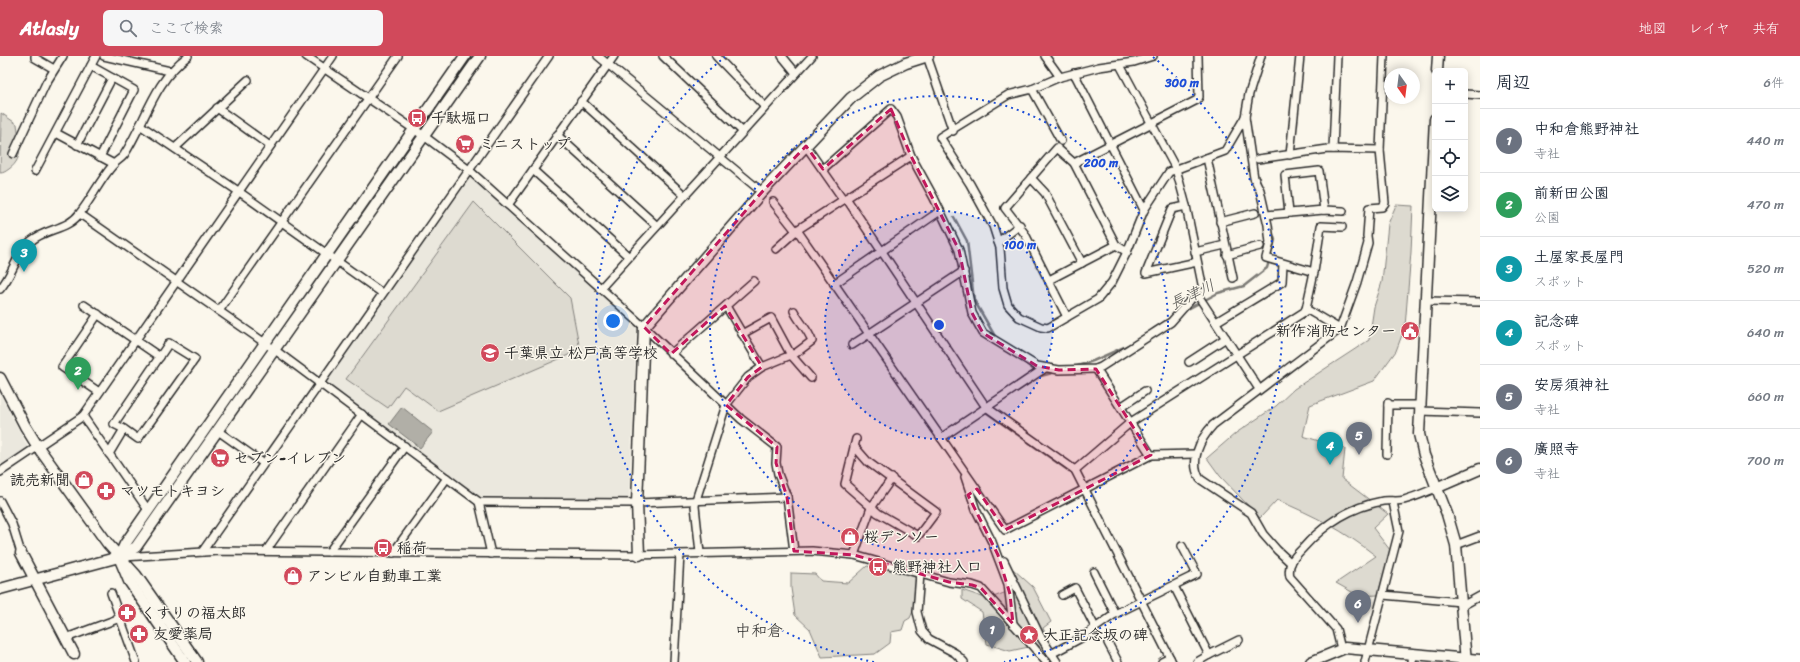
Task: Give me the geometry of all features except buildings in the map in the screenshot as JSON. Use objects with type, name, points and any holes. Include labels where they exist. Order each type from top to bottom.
[{"type":"street","points":[[35,56],[34,58],[54,70]]},
{"type":"street","points":[[13,154],[36,102],[62,56]]},
{"type":"street","points":[[35,171],[96,56]]},
{"type":"street","points":[[104,56],[170,71]]},
{"type":"street","points":[[0,289],[8,280],[25,246],[43,233],[66,225],[80,214],[114,164],[123,156],[170,71],[188,56]]},
{"type":"street","points":[[306,56],[414,129],[469,170],[644,327],[671,354],[756,432],[778,447],[776,463],[778,474],[787,497],[794,551]]},
{"type":"street","points":[[0,472],[83,416],[333,56]]},
{"type":"street","points":[[219,311],[398,56]]},
{"type":"street","points":[[185,662],[129,581],[119,557],[125,544],[465,56]]},
{"type":"street","points":[[119,557],[136,547],[480,56]]},
{"type":"street","points":[[202,552],[319,382],[549,56]]},
{"type":"street","points":[[598,56],[762,192]]},
{"type":"street","points":[[508,206],[614,56]]},
{"type":"street","points":[[663,56],[742,131]]},
{"type":"street","points":[[716,56],[765,107]]},
{"type":"street","points":[[782,56],[796,73]]},
{"type":"street","points":[[600,288],[812,56]]},
{"type":"street","points":[[639,555],[637,503],[644,327],[762,192],[851,98],[872,81],[890,70],[928,56],[953,130]]},
{"type":"street","points":[[1045,56],[1060,77]]},
{"type":"street","points":[[1153,56],[1120,65],[1099,67],[1074,73],[1060,77],[1032,89],[1008,95],[940,137],[970,184],[993,226],[998,242],[1005,298],[1012,310],[1019,317],[1041,327],[1048,328],[1098,299],[1112,282],[1127,252],[1144,210],[1169,172],[1225,151],[1245,117]]},
{"type":"street","points":[[1074,163],[1112,145],[1197,100],[1199,97],[1198,56]]},
{"type":"street","points":[[1261,56],[1249,94],[1245,117],[1254,178],[1260,190],[1266,215],[1270,243],[1266,258],[1314,272]]},
{"type":"street","points":[[1290,155],[1300,56]]},
{"type":"street","points":[[1333,149],[1337,56]]},
{"type":"street","points":[[1291,563],[1263,534],[1251,514],[1200,479],[1197,474],[1195,462],[1196,454],[1207,432],[1213,425],[1340,329],[1357,282],[1368,243],[1366,236],[1369,208],[1382,207],[1385,203],[1380,150],[1384,56]]},
{"type":"street","points":[[1437,68],[1438,56]]},
{"type":"street","points":[[1120,65],[1176,169],[1186,206],[1202,284]]},
{"type":"street","points":[[91,66],[132,88],[134,92],[100,157]]},
{"type":"street","points":[[1074,73],[1144,210]]},
{"type":"street","points":[[77,145],[112,78]]},
{"type":"street","points":[[175,148],[248,80]]},
{"type":"street","points":[[1032,89],[1061,141]]},
{"type":"street","points":[[1468,94],[1480,95]]},
{"type":"street","points":[[581,102],[684,195]]},
{"type":"street","points":[[217,108],[270,146]]},
{"type":"street","points":[[823,169],[891,108],[897,117],[911,156],[959,250],[972,314],[983,333],[1037,366],[1059,370],[1096,368],[1101,367],[1171,322],[1193,297],[1199,297],[1259,389]]},
{"type":"street","points":[[140,125],[282,222],[382,293]]},
{"type":"street","points":[[56,133],[114,164]]},
{"type":"street","points":[[557,135],[657,226]]},
{"type":"street","points":[[1434,140],[1420,408],[1420,442],[1447,514],[1456,545],[1466,660]]},
{"type":"street","points":[[806,146],[882,251],[986,408],[1075,470],[1171,660],[1162,662]]},
{"type":"street","points":[[1067,317],[1020,225],[1005,208],[1057,148],[1074,163],[1116,245],[1127,252]]},
{"type":"street","points":[[1258,159],[1333,149],[1380,150]]},
{"type":"street","points":[[776,249],[796,230],[911,156]]},
{"type":"street","points":[[1207,158],[1233,278]]},
{"type":"street","points":[[533,170],[628,256]]},
{"type":"street","points":[[1289,213],[1285,175],[1318,171],[1324,210]]},
{"type":"street","points":[[1031,178],[1045,193],[1082,263]]},
{"type":"street","points":[[773,202],[796,230],[1005,530],[1151,454],[1196,454]]},
{"type":"street","points":[[1186,206],[1172,209],[1146,273],[1197,262]]},
{"type":"street","points":[[1266,215],[1324,210],[1343,211]]},
{"type":"street","points":[[834,284],[940,211]]},
{"type":"street","points":[[1220,222],[1254,213]]},
{"type":"street","points":[[80,214],[275,350],[479,502],[637,503],[787,497]]},
{"type":"street","points":[[998,242],[1020,225]]},
{"type":"street","points":[[1075,470],[1131,422],[1304,312],[1306,309],[1314,272],[1321,226],[1342,227]]},
{"type":"street","points":[[1195,252],[1225,244]]},
{"type":"street","points":[[1049,280],[1116,245]]},
{"type":"street","points":[[1228,255],[1260,246]]},
{"type":"street","points":[[1216,322],[1282,282],[1283,264]]},
{"type":"street","points":[[852,345],[964,271]]},
{"type":"street","points":[[671,354],[754,281]]},
{"type":"street","points":[[1426,301],[1480,302]]},
{"type":"street","points":[[84,305],[160,357]]},
{"type":"street","points":[[726,306],[762,367]]},
{"type":"street","points":[[1306,309],[1340,329]]},
{"type":"street","points":[[700,553],[696,527],[696,500],[726,405],[748,377],[762,367],[791,355],[812,341],[808,331],[799,322],[794,311]]},
{"type":"street","points":[[98,314],[62,367],[99,392]]},
{"type":"street","points":[[742,334],[771,318],[791,355],[811,378]]},
{"type":"street","points":[[1189,362],[1226,338]]},
{"type":"street","points":[[169,343],[195,359],[138,439],[124,429],[114,424],[169,343]]},
{"type":"street","points":[[941,438],[1046,368]]},
{"type":"street","points":[[1096,368],[1151,454]]},
{"type":"street","points":[[0,378],[19,415],[38,447],[119,557],[136,575],[197,662]]},
{"type":"street","points":[[1121,407],[1145,391]]},
{"type":"street","points":[[1387,454],[1386,404],[1480,412]]},
{"type":"street","points":[[266,551],[362,414]]},
{"type":"street","points":[[83,416],[148,510]]},
{"type":"street","points":[[210,421],[219,430],[263,463]]},
{"type":"street","points":[[109,454],[124,429]]},
{"type":"street","points":[[855,443],[868,462],[892,478],[936,512],[918,536],[871,508],[845,484],[855,443]]},
{"type":"street","points":[[330,552],[405,446]]},
{"type":"street","points":[[1341,648],[1336,629],[1290,577],[1289,571],[1293,558],[1310,540],[1333,520],[1354,508],[1385,501],[1393,502],[1404,500],[1480,469]]},
{"type":"street","points":[[963,470],[976,510],[994,546],[1008,584],[1013,624]]},
{"type":"street","points":[[393,553],[447,478]]},
{"type":"street","points":[[854,555],[871,508],[892,478]]},
{"type":"street","points":[[0,501],[12,524],[21,553],[75,658]]},
{"type":"street","points":[[479,502],[490,554]]},
{"type":"street","points":[[1365,662],[1399,531],[1393,502]]},
{"type":"street","points":[[1456,545],[1480,536]]},
{"type":"street","points":[[994,546],[1003,559],[1040,636],[1057,662]]},
{"type":"street","points":[[1051,654],[1081,638],[1115,614],[1197,574],[1182,546]]},
{"type":"street","points":[[0,589],[119,557],[202,552],[266,551],[639,555],[794,551],[854,555],[884,562],[949,582],[972,585],[980,588],[1046,662]]},
{"type":"street","points":[[674,662],[680,554]]},
{"type":"street","points":[[1094,572],[1115,614]]},
{"type":"street","points":[[920,574],[917,612],[922,631],[929,638],[955,653],[964,662]]},
{"type":"street","points":[[1174,586],[1209,655]]},
{"type":"street","points":[[1062,595],[1075,588],[1095,627]]},
{"type":"street","points":[[111,593],[136,662]]},
{"type":"street","points":[[1383,595],[1461,604],[1480,596]]},
{"type":"street","points":[[66,638],[120,618]]},
{"type":"street","points":[[1197,662],[1239,640]]},
{"type":"street","points":[[1108,643],[1118,662]]},
{"type":"street","points":[[1311,662],[1341,648],[1369,650],[1412,658],[1480,660]]},
{"type":"highlighted area","points":[[891,109],[911,156],[959,250],[972,313],[983,333],[1037,366],[1059,370],[1096,369],[1151,455],[1005,530],[977,489],[968,495],[998,555],[1010,594],[1013,624],[981,588],[972,585],[949,582],[854,555],[794,551],[787,497],[776,463],[777,447],[726,405],[748,377],[762,367],[725,306],[671,354],[644,327],[762,192],[806,146],[823,169]]},
{"type":"shaded area","points":[[1,113],[17,124],[20,142],[17,160],[14,165],[3,173],[0,173]]},
{"type":"shaded area","name":"千葉県立 松戸高等学校","points":[[472,177],[637,326],[629,499],[481,498],[327,383],[326,380],[468,178]]},
{"type":"shaded area","points":[[474,202],[570,298],[580,350],[438,411],[404,386],[388,408],[346,379]]},
{"type":"shaded area","points":[[1396,205],[1413,206],[1405,327],[1396,351],[1374,381],[1310,405],[1303,436],[1345,449],[1342,479],[1388,514],[1373,528],[1390,550],[1378,595],[1359,596],[1336,583],[1376,556],[1328,524],[1277,500],[1260,518],[1220,476],[1207,458],[1236,433],[1276,406],[1294,389],[1369,340],[1374,307],[1382,282],[1388,224]]},
{"type":"shaded area","points":[[0,394],[29,449],[0,468]]},
{"type":"shaded area","points":[[402,407],[433,432],[420,448],[389,424]]},
{"type":"shaded area","points":[[867,566],[908,573],[917,578],[914,609],[910,618],[905,621],[902,630],[891,632],[890,643],[875,654],[822,657],[810,629],[795,615],[791,588],[791,573],[815,574],[821,581],[848,583]]},
{"type":"shaded area","points":[[1008,569],[1013,569],[1033,587],[1051,622],[1043,628],[1057,662],[1052,662],[1038,645],[1010,651],[987,644],[982,612],[962,599],[962,590],[988,599],[1012,590]]},
{"type":"waterway","name":"長津川","points":[[1259,178],[1260,185]]},
{"type":"waterway","points":[[954,217],[967,241],[974,300],[996,338]]},
{"type":"waterway","name":"長津川","points":[[1184,311],[1218,293],[1244,286],[1267,268],[1275,240],[1271,227]]},
{"type":"waterway","name":"長津川","points":[[1153,329],[1172,317]]},
{"type":"waterway","name":"長津川","points":[[1074,367],[1093,361],[1131,344]]},
{"type":"waterway","name":"長津川","points":[[1023,361],[1041,376],[1056,372]]},
{"type":"waterway","points":[[984,409],[987,413],[1069,471]]},
{"type":"place","name":"千駄堀口","points":[[417,118]]},
{"type":"place","name":"ミニストップ","points":[[465,144]]},
{"type":"place","name":"土屋家長屋門","points":[[24,272]]},
{"type":"place","name":"新作消防センター","points":[[1410,331]]},
{"type":"place","name":"千葉県立 松戸高等学校","points":[[490,353]]},
{"type":"place","name":"前新田公園","points":[[78,390]]},
{"type":"place","name":"安房須神社","points":[[1359,455]]},
{"type":"place","name":"セブン-イレブン","points":[[220,458]]},
{"type":"place","name":"記念碑","points":[[1330,465]]},
{"type":"place","name":"読売新聞","points":[[84,480]]},
{"type":"place","name":"マツモトキヨシ","points":[[106,491]]},
{"type":"place","name":"桜デンソー","points":[[850,537]]},
{"type":"place","name":"稲荷","points":[[383,548]]},
{"type":"place","name":"熊野神社入口","points":[[878,567]]},
{"type":"place","name":"アンビル自動車工業","points":[[293,576]]},
{"type":"place","name":"くすりの福太郎","points":[[127,613]]},
{"type":"place","name":"廣照寺","points":[[1358,623]]},
{"type":"place","name":"友愛薬局","points":[[139,634]]},
{"type":"place","name":"大正記念坂の碑","points":[[1029,635]]},
{"type":"place","name":"中和倉熊野神社","points":[[992,649]]},
{"type":"district","name":"中和倉","points":[[759,630]]}]
